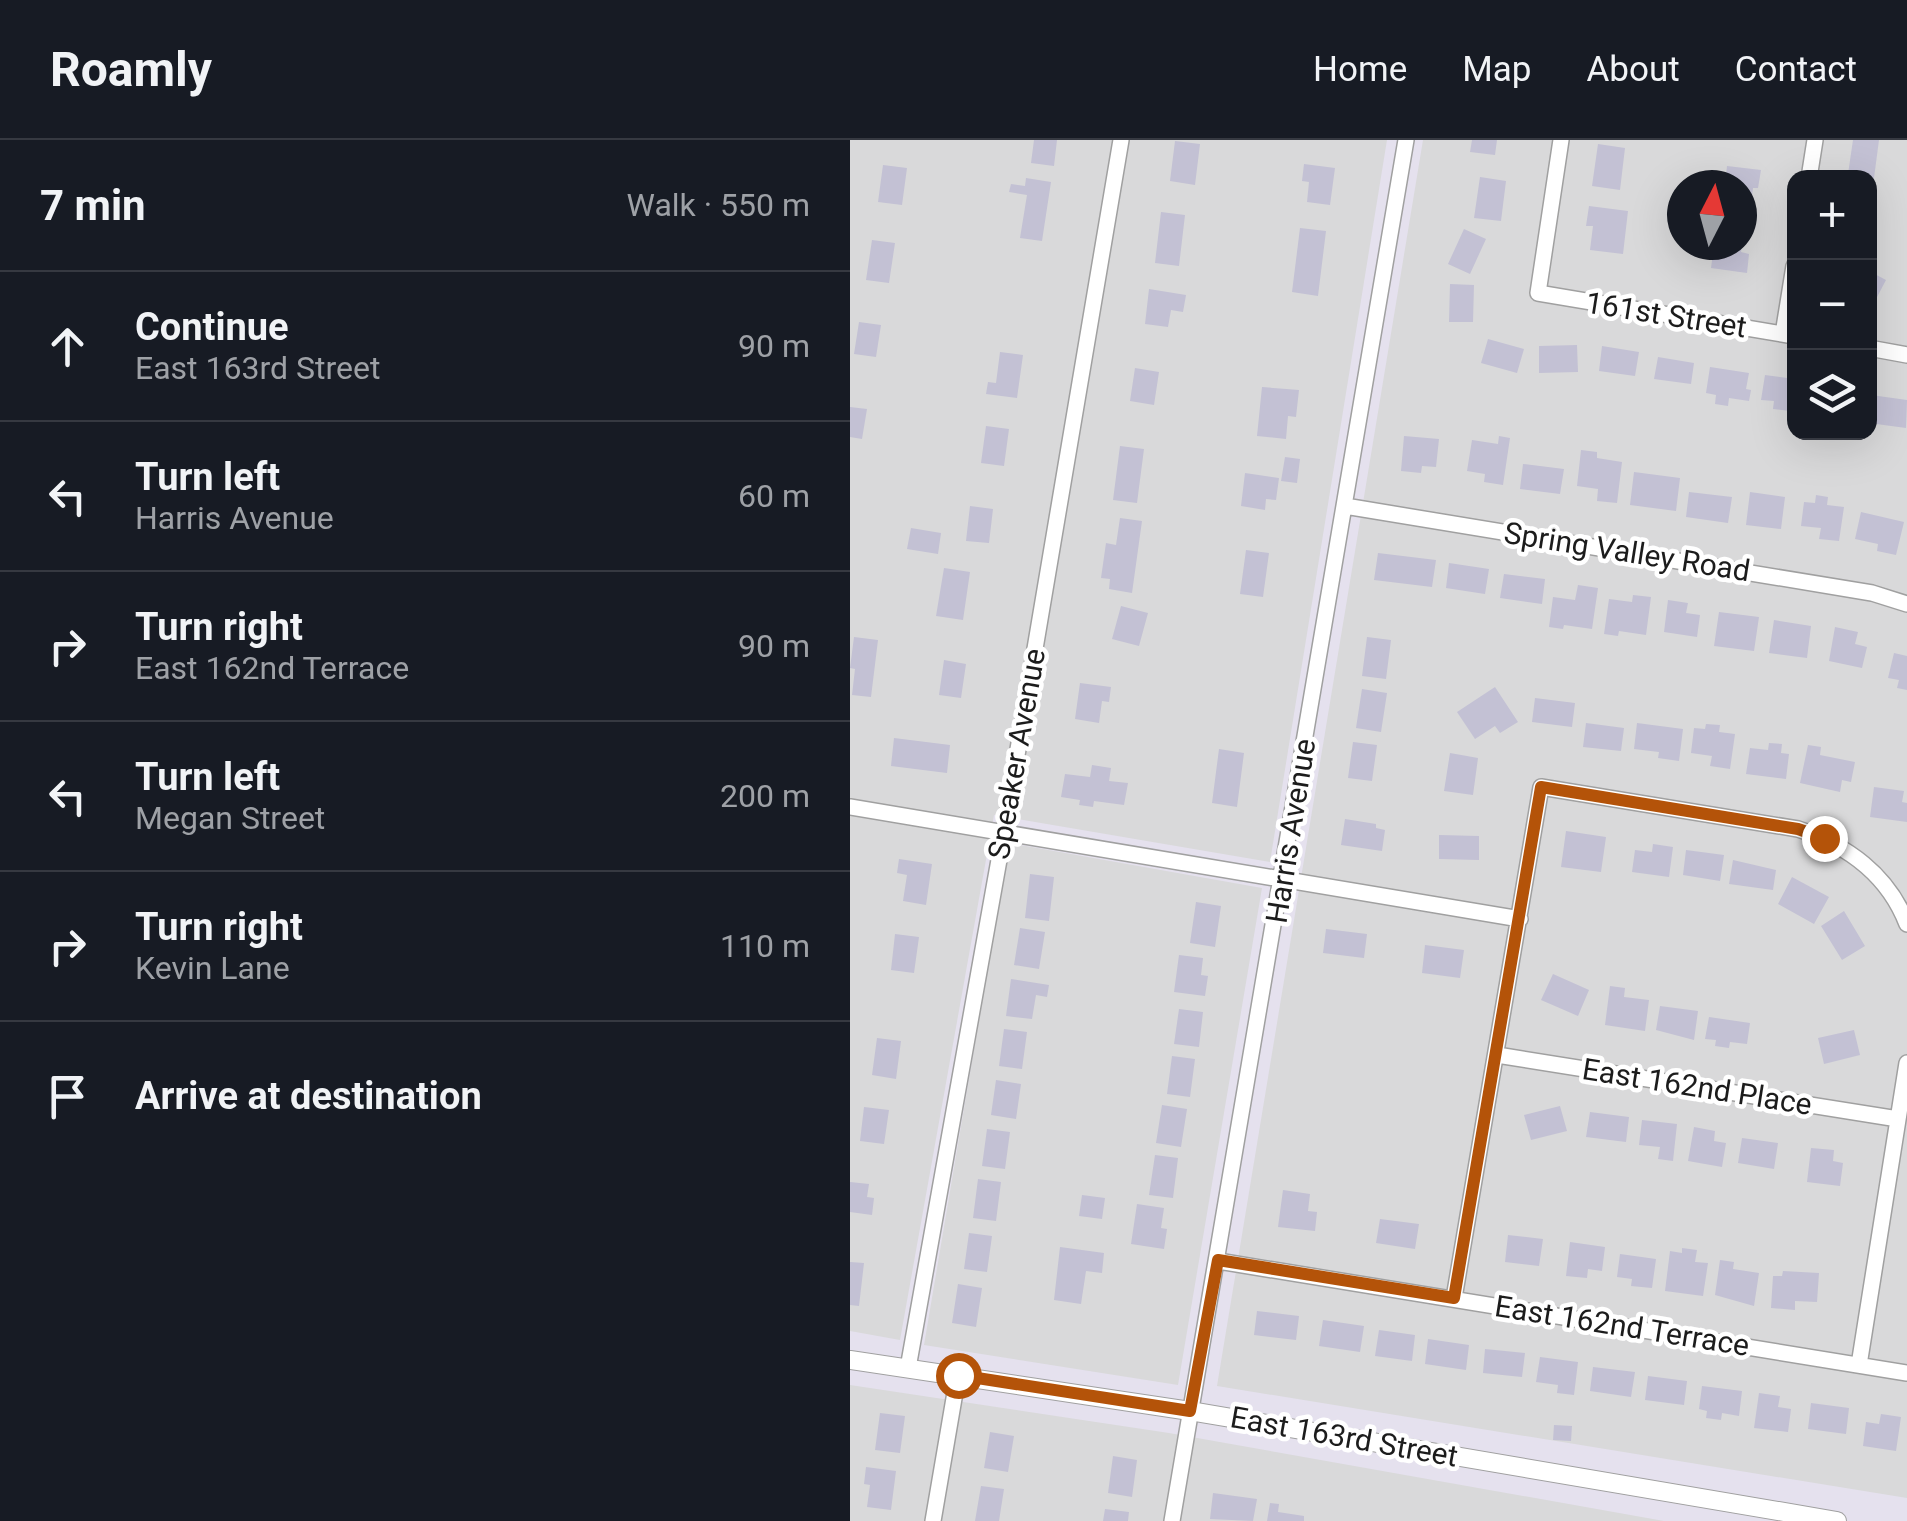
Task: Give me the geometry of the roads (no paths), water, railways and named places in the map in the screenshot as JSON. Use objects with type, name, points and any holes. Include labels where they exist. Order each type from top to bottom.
[{"type":"street","name":"Speaker Avenue","points":[[908,1368],[1122,140]]},
{"type":"street","name":"Harris Avenue","points":[[1172,1521],[1406,140]]},
{"type":"street","name":"161st Street","points":[[1561,140],[1538,293],[1787,335]]},
{"type":"street","points":[[1810,170],[1815,140]]},
{"type":"street","points":[[1877,349],[1907,355]]},
{"type":"street","name":"Spring Valley Road","points":[[1345,506],[1872,592],[1907,604]]},
{"type":"street","points":[[1454,1298],[1541,787],[1798,829],[1846,849],[1867,866],[1892,895],[1907,924]]},
{"type":"street","points":[[850,806],[1520,919]]},
{"type":"street","points":[[1892,895],[1907,882]]},
{"type":"street","name":"East 162nd Place","points":[[1496,1055],[1898,1119]]},
{"type":"street","points":[[1859,1366],[1907,1063]]},
{"type":"street","name":"East 162nd Terrace","points":[[1218,1260],[1907,1373]]},
{"type":"street","name":"East 163rd Street","points":[[850,1360],[1190,1411],[1837,1521]]},
{"type":"street","points":[[933,1521],[958,1375]]}]
